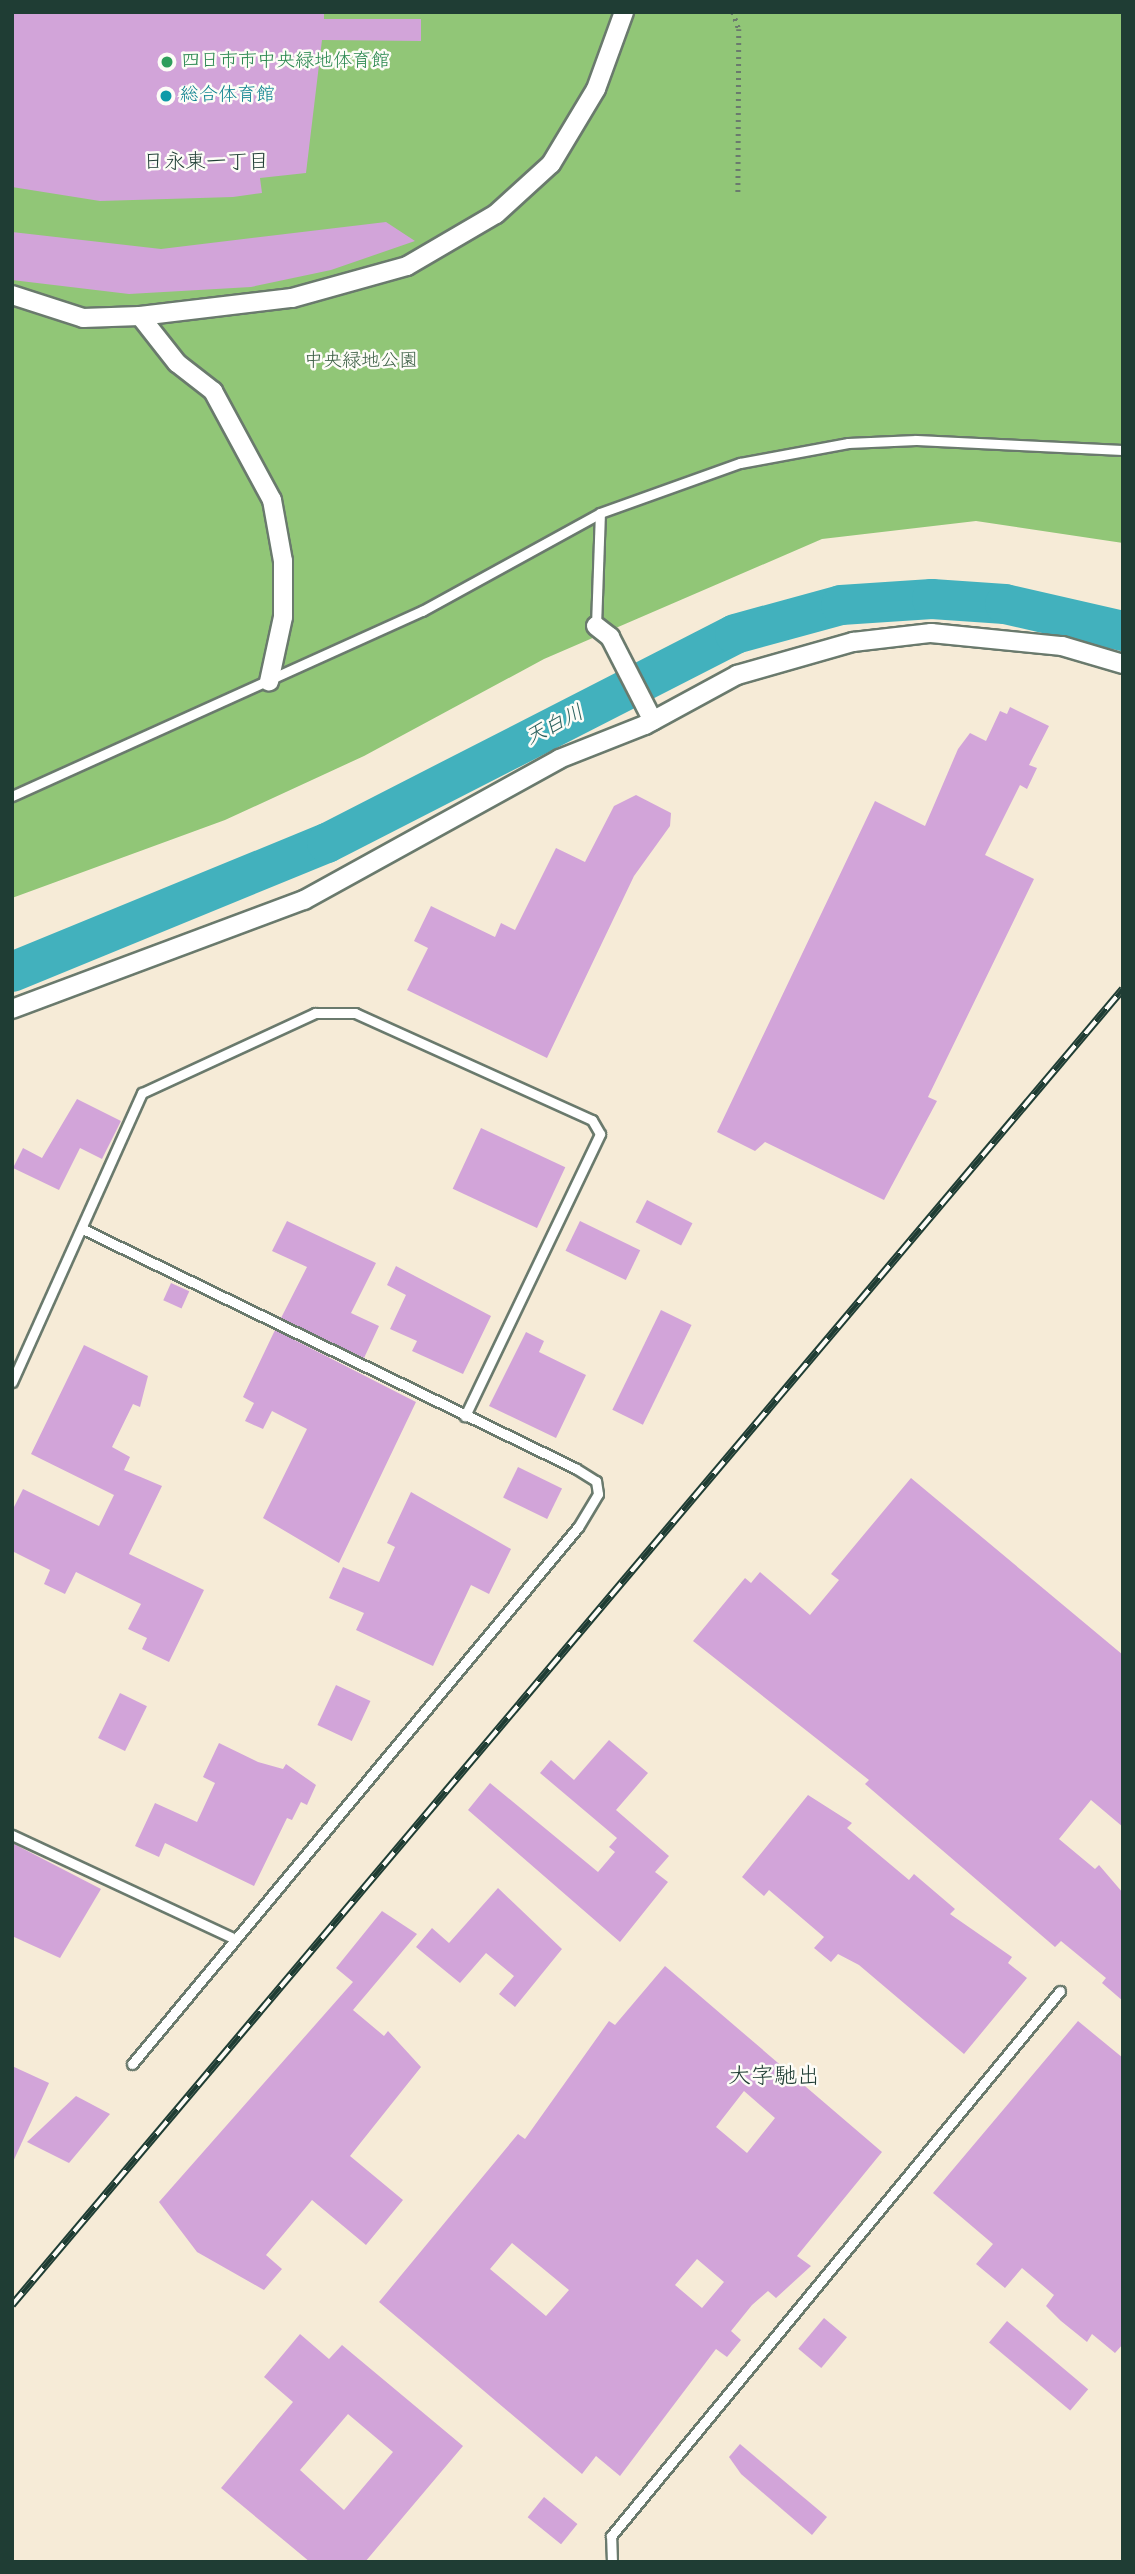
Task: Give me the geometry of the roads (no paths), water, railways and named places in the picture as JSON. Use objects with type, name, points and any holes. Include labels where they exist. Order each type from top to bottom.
[{"type":"street","points":[[12,295],[83,318],[140,317],[292,298],[407,266],[496,214],[551,164],[596,89],[624,12]]},
{"type":"street","points":[[140,317],[177,363],[213,391],[272,500],[283,561],[283,617],[269,682]]},
{"type":"street","points":[[603,632],[650,716]]},
{"type":"street","points":[[12,1009],[304,900],[559,759],[737,675],[890,636],[968,632],[1062,646],[1123,664]]},
{"type":"lane","points":[[12,796],[422,611],[600,513],[740,463],[848,443],[957,440],[1123,450]]},
{"type":"lane","points":[[600,513],[603,632]]},
{"type":"lane","points":[[12,1382],[85,1230],[142,1093],[315,1013],[355,1013],[592,1120],[600,1134],[465,1416]]},
{"type":"lane","points":[[85,1230],[596,1481],[598,1494],[578,1527],[231,1937],[132,2064]]},
{"type":"lane","points":[[12,1835],[231,1937]]},
{"type":"lane","points":[[612,2562],[611,2536],[1060,1991]]},
{"type":"waterway","name":"天白川","points":[[12,972],[327,843],[735,634],[841,605],[932,599],[1005,604],[1123,631]]},
{"type":"railway","points":[[12,2305],[1123,989]]},
{"type":"place","name":"四日市市中央緑地体育館","points":[[167,62]]},
{"type":"place","name":"総合体育館","points":[[166,96]]},
{"type":"district","name":"日永東一丁目","points":[[206,163]]},
{"type":"district","name":"大字馳出","points":[[774,2077]]},
{"type":"park label","name":"中央緑地公園","points":[[361,362]]}]
